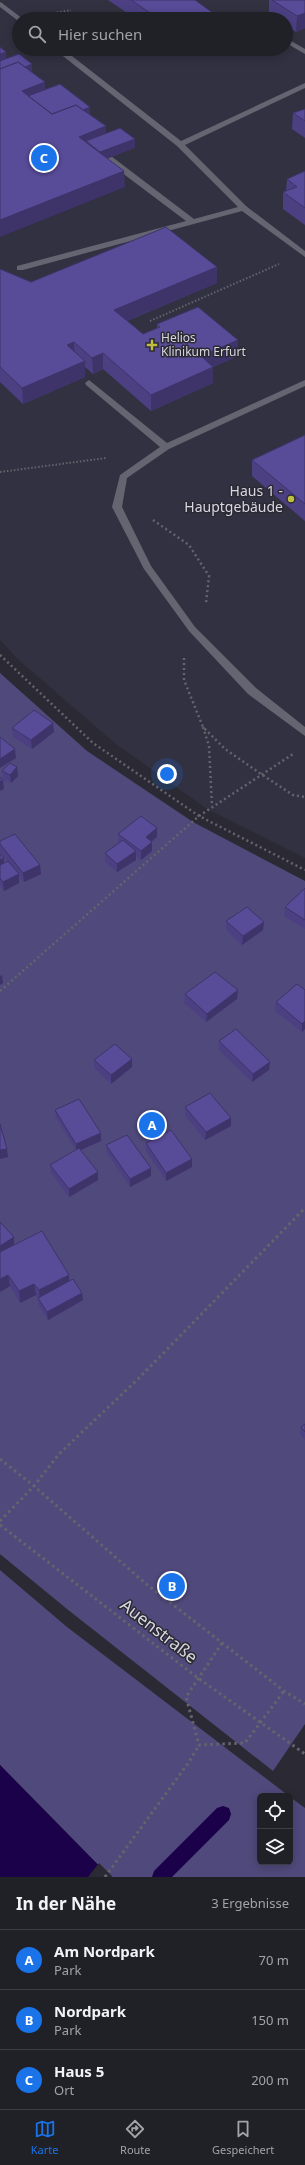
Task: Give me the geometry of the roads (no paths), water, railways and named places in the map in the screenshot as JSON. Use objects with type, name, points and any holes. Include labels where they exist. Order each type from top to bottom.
[{"type":"lane","points":[[0,4],[12,13]]},
{"type":"lane","points":[[293,44],[305,52]]},
{"type":"lane","points":[[67,56],[180,144],[243,208],[304,254]]},
{"type":"lane","points":[[180,144],[305,84]]},
{"type":"lane","points":[[108,158],[193,222]]},
{"type":"lane","points":[[20,268],[243,208]]},
{"type":"lane","points":[[89,383],[166,447]]},
{"type":"lane","points":[[305,383],[166,447],[123,477],[117,507],[147,567],[192,629],[252,691],[305,732]]},
{"type":"waterway","points":[[160,1877],[223,1814]]},
{"type":"place","name":"Haus 5","points":[[44,158]]},
{"type":"place","name":"Helios Klinikum Erfurt","points":[[152,345]]},
{"type":"place","name":"Haus 1 - Hauptgebäude","points":[[291,499]]},
{"type":"place","name":"Am Nordpark","points":[[152,1125]]},
{"type":"place","name":"Nordpark","points":[[172,1586]]}]
